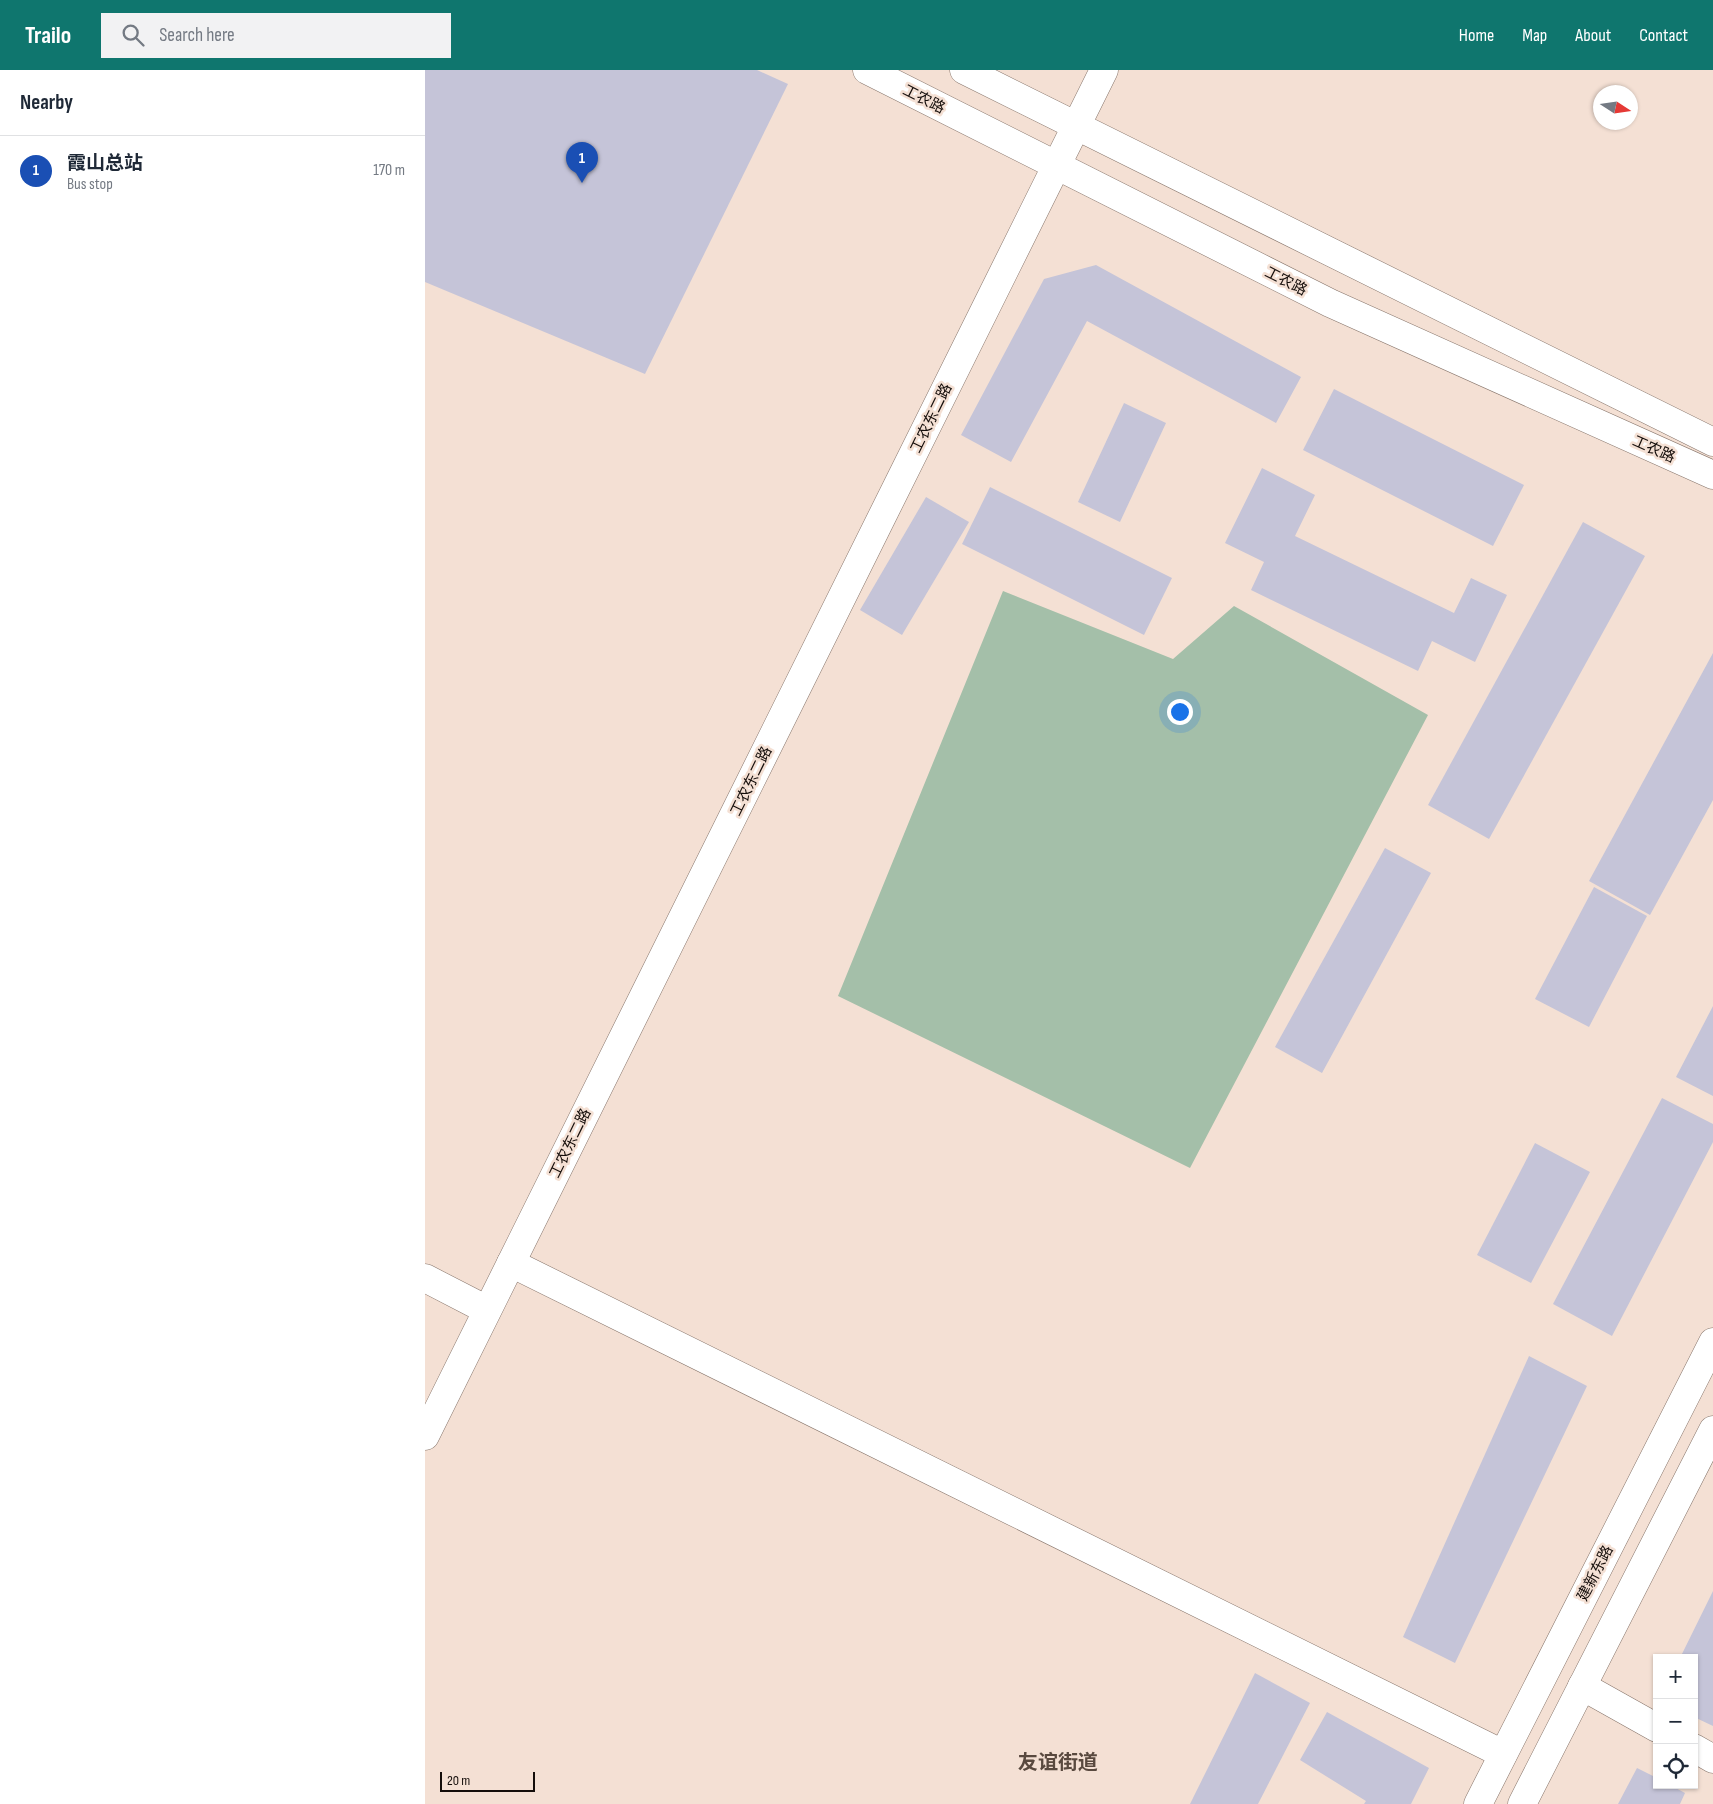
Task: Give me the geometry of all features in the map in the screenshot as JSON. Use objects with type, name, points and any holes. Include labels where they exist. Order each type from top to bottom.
[{"type":"street","name":"工农路","points":[[867,70],[1330,303],[1713,475]]},
{"type":"street","points":[[964,70],[1713,442]]},
{"type":"street","name":"工农东二路","points":[[425,1436],[1104,70]]},
{"type":"street","points":[[511,1263],[1503,1754]]},
{"type":"street","points":[[425,1278],[487,1310]]},
{"type":"street","name":"建新东路","points":[[1478,1804],[1713,1342]]},
{"type":"street","points":[[1523,1804],[1713,1430]]},
{"type":"street","points":[[1583,1686],[1653,1726]]},
{"type":"street","points":[[1698,1750],[1713,1759]]},
{"type":"green space","points":[[1003,591],[1173,659],[1234,606],[1428,715],[1190,1168],[838,996]]},
{"type":"building","points":[[425,70],[757,70],[788,84],[645,374],[425,282]]},
{"type":"building","points":[[1096,265],[1301,377],[1276,423],[1087,321],[1011,462],[961,435],[1044,279]]},
{"type":"building","points":[[1334,389],[1524,485],[1493,546],[1303,450]]},
{"type":"building","points":[[1124,403],[1166,423],[1120,522],[1078,502]]},
{"type":"building","points":[[1262,468],[1315,495],[1295,536],[1454,613],[1471,578],[1507,595],[1475,662],[1432,641],[1418,671],[1251,590],[1264,562],[1225,543]]},
{"type":"building","points":[[990,487],[1172,578],[1144,635],[962,544]]},
{"type":"building","points":[[926,497],[969,522],[902,635],[860,610]]},
{"type":"building","points":[[1583,522],[1645,556],[1489,839],[1428,805]]},
{"type":"building","points":[[1713,653],[1713,800],[1650,915],[1589,881]]},
{"type":"building","points":[[1385,848],[1431,873],[1322,1073],[1275,1047]]},
{"type":"building","points":[[1594,887],[1647,916],[1589,1027],[1535,999]]},
{"type":"building","points":[[1713,1006],[1713,1096],[1676,1077]]},
{"type":"building","points":[[1662,1098],[1713,1124],[1713,1142],[1612,1336],[1553,1304]]},
{"type":"building","points":[[1535,1143],[1590,1172],[1531,1283],[1477,1255]]},
{"type":"building","points":[[1529,1356],[1587,1386],[1455,1663],[1403,1637]]},
{"type":"building","points":[[1713,1591],[1713,1726],[1698,1719],[1698,1654],[1682,1654]]},
{"type":"building","points":[[1255,1673],[1310,1703],[1258,1804],[1190,1804]]},
{"type":"building","points":[[1327,1712],[1429,1768],[1411,1804],[1364,1804],[1366,1801],[1300,1760]]},
{"type":"building","points":[[1637,1768],[1653,1776],[1653,1789],[1678,1789],[1685,1793],[1680,1804],[1618,1804]]},
{"type":"place","name":"霞山总站","points":[[582,183]]},
{"type":"district","name":"友谊街道","points":[[1058,1762]]}]
